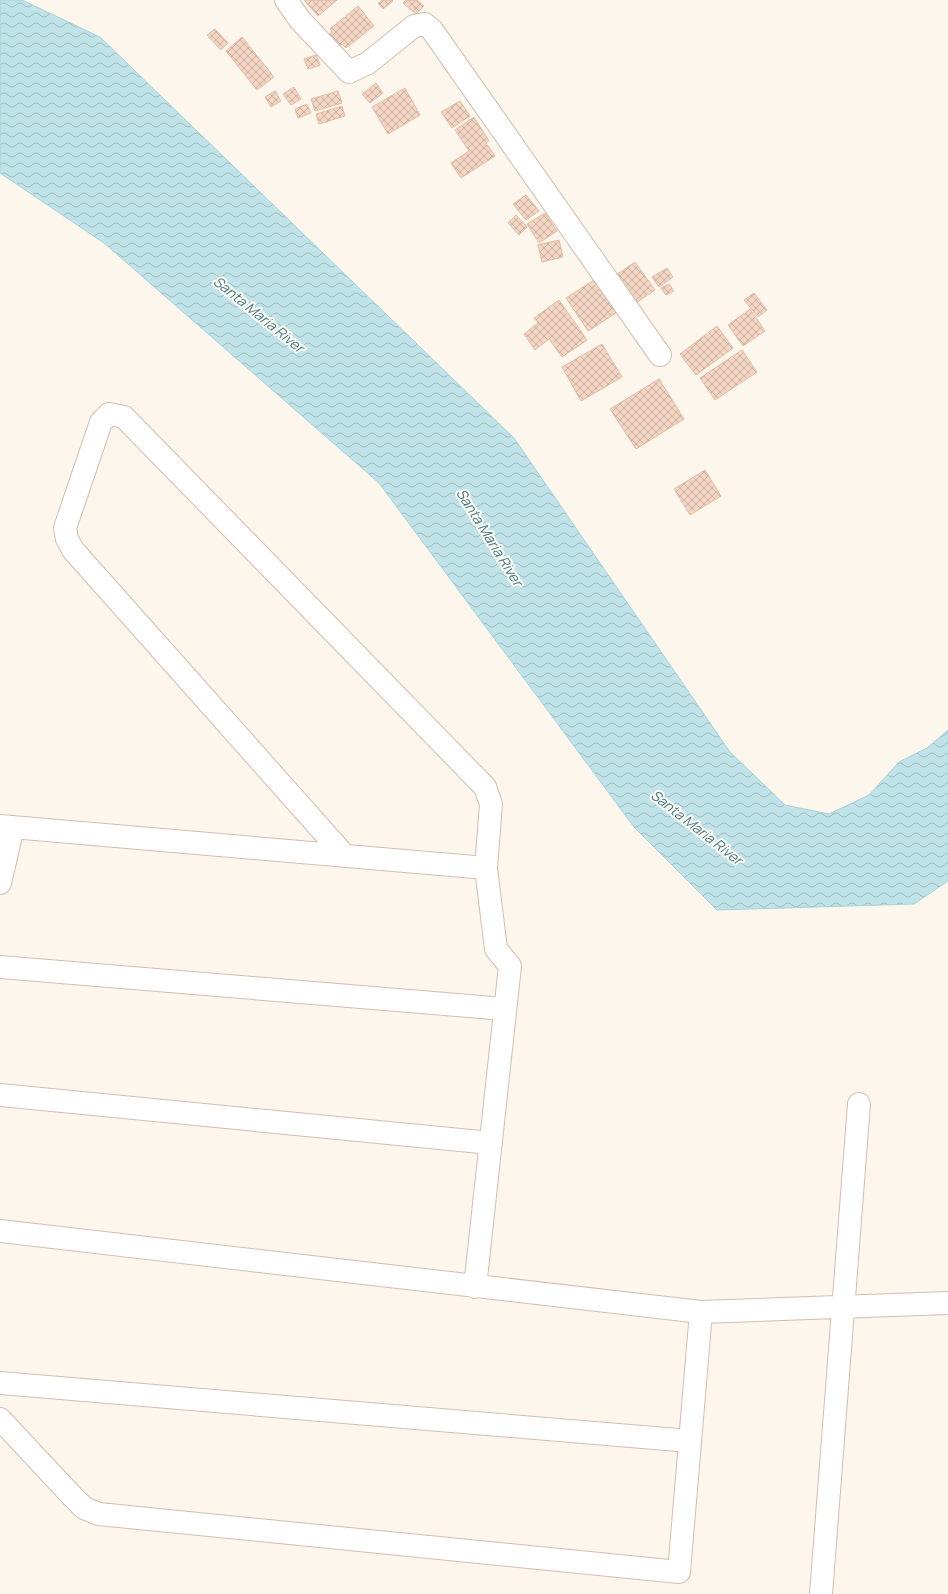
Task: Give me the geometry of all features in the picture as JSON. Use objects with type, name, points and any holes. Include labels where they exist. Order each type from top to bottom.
[{"type":"street","points":[[286,0],[300,20],[349,72],[368,63],[414,26],[425,24],[432,30],[660,355]]},
{"type":"street","points":[[344,856],[73,550],[67,539],[65,528],[101,422],[109,414],[124,417],[485,787],[491,804],[486,868],[496,949],[510,966],[476,1287]]},
{"type":"street","points":[[0,883],[6,826],[486,868]]},
{"type":"street","points":[[0,967],[505,1009]]},
{"type":"street","points":[[0,1095],[491,1143]]},
{"type":"street","points":[[821,1594],[859,1104]]},
{"type":"street","points":[[0,1231],[701,1312],[948,1303]]},
{"type":"street","points":[[0,1419],[84,1508],[99,1514],[679,1572],[701,1312]]},
{"type":"street","points":[[0,1383],[690,1441]]},
{"type":"water","name":"Santa Maria River","points":[[0,0],[22,0],[100,37],[514,438],[730,752],[785,805],[829,814],[869,795],[899,762],[927,748],[948,730],[948,881],[914,904],[717,910],[634,827],[379,483],[104,243],[0,173]]},
{"type":"building","points":[[304,0],[337,0],[318,16]]},
{"type":"building","points":[[382,0],[393,1],[383,9],[378,3]]},
{"type":"building","points":[[406,0],[417,0],[424,6],[416,14],[403,3]]},
{"type":"building","points":[[358,6],[374,26],[346,48],[342,44],[338,48],[328,35],[332,32],[330,29]]},
{"type":"building","points":[[215,29],[228,43],[221,50],[207,35]]},
{"type":"building","points":[[242,37],[274,77],[257,90],[226,51]]},
{"type":"building","points":[[316,55],[320,65],[308,69],[304,59]]},
{"type":"building","points":[[376,83],[383,93],[370,103],[362,94]]},
{"type":"building","points":[[294,87],[301,99],[291,105],[283,94]]},
{"type":"building","points":[[405,88],[420,115],[388,134],[372,107]]},
{"type":"building","points":[[275,91],[281,101],[271,107],[265,97]]},
{"type":"building","points":[[338,91],[342,103],[315,111],[311,99]]},
{"type":"building","points":[[460,101],[470,116],[452,128],[441,112]]},
{"type":"building","points":[[307,104],[311,113],[298,118],[295,109]]},
{"type":"building","points":[[342,106],[345,116],[319,124],[316,114]]},
{"type":"building","points":[[474,117],[489,141],[486,143],[495,156],[461,178],[451,163],[469,151],[455,130]]},
{"type":"building","points":[[526,195],[539,211],[526,220],[513,204]]},
{"type":"building","points":[[545,213],[557,231],[539,243],[527,224]]},
{"type":"building","points":[[516,215],[527,227],[519,235],[508,223]]},
{"type":"building","points":[[559,240],[563,257],[542,262],[538,245]]},
{"type":"building","points":[[635,262],[655,290],[636,303],[616,275]]},
{"type":"building","points":[[667,268],[673,277],[659,287],[652,277]]},
{"type":"building","points":[[597,278],[619,311],[588,331],[566,298]]},
{"type":"building","points":[[669,284],[674,291],[666,295],[661,288]]},
{"type":"building","points":[[754,293],[767,310],[758,317],[744,300]]},
{"type":"building","points":[[559,300],[587,340],[562,357],[549,339],[535,350],[524,334],[538,323],[534,318]]},
{"type":"building","points":[[750,309],[765,331],[743,346],[728,325]]},
{"type":"building","points":[[717,326],[733,348],[696,375],[680,354]]},
{"type":"building","points":[[602,344],[622,377],[581,401],[562,367]]},
{"type":"building","points":[[742,350],[757,372],[715,400],[700,378]]},
{"type":"building","points":[[659,379],[684,419],[636,449],[610,409]]},
{"type":"building","points":[[705,470],[721,496],[690,515],[674,489]]}]
